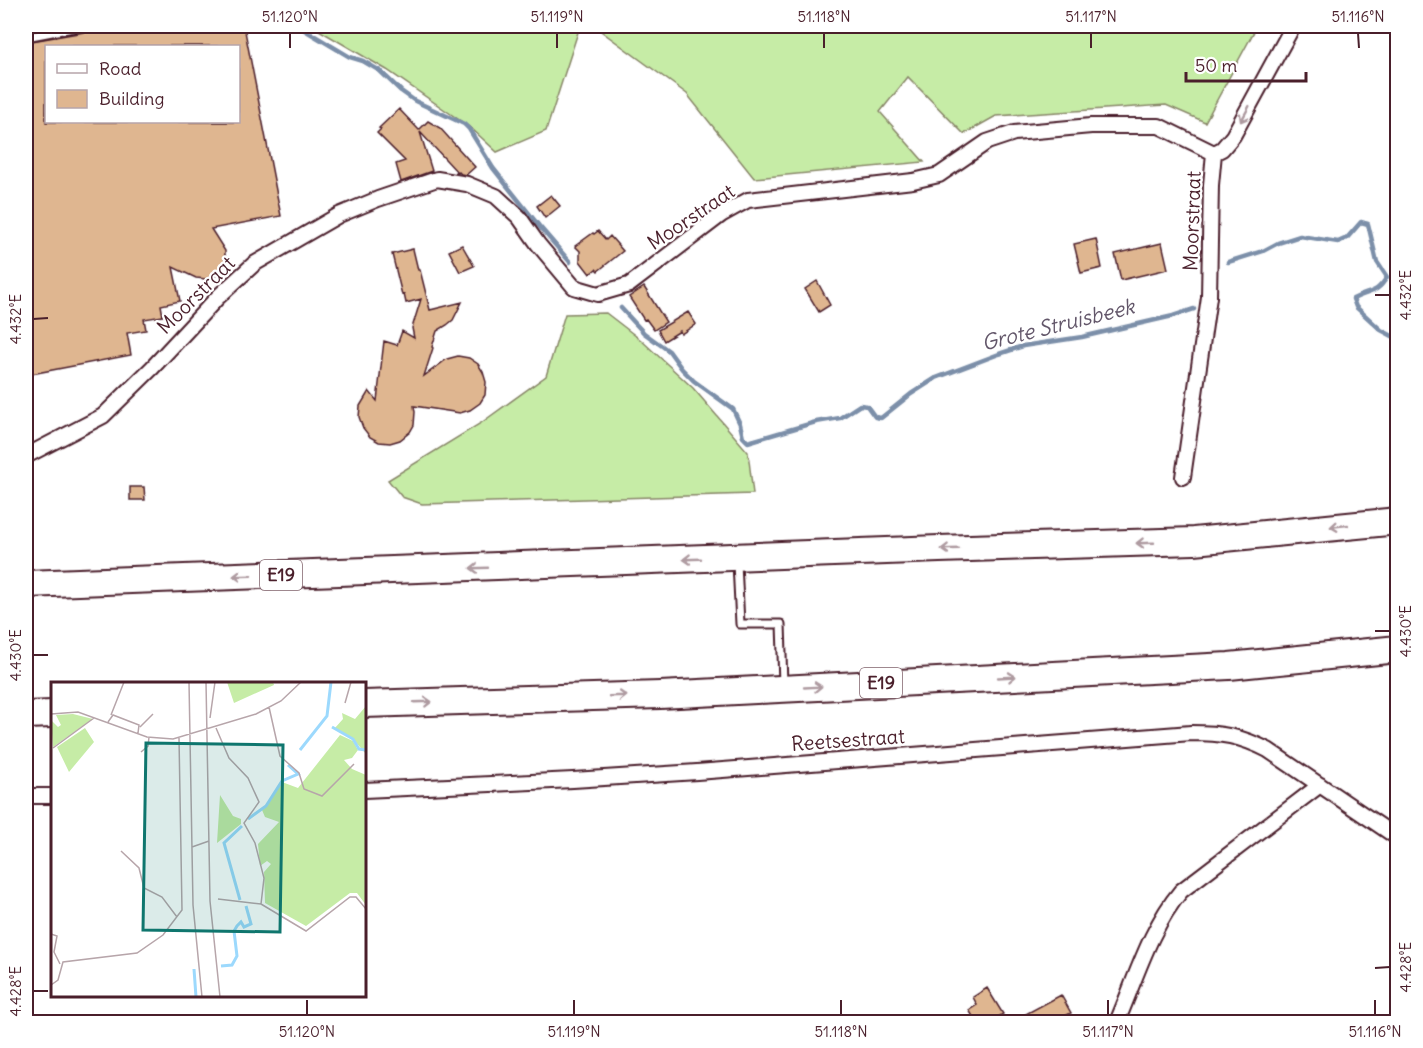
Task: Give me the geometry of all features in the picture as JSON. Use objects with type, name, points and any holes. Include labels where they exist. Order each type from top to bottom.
[{"type":"highway","name":"E19","points":[[26,584],[1194,541],[1398,520]]},
{"type":"highway","name":"E19","points":[[366,704],[660,694],[1229,666],[1398,649]]},
{"type":"highway","points":[[26,715],[51,714]]},
{"type":"street","points":[[1214,153],[1222,149],[1233,136],[1293,26]]},
{"type":"street","name":"Moorstraat","points":[[26,456],[103,416],[152,368],[218,297],[254,264],[339,215],[437,179],[467,184],[496,196],[519,218],[537,244],[574,287],[598,294],[629,285],[721,215],[748,200],[939,176],[987,142],[1014,134],[1091,126],[1159,126],[1214,153],[1211,185],[1209,297],[1183,477]]},
{"type":"street","name":"Reetsestraat","points":[[366,790],[595,779],[1214,733],[1241,738],[1268,750],[1398,838]]},
{"type":"street","points":[[1117,1023],[1161,919],[1181,891],[1320,785]]},
{"type":"street","points":[[26,796],[51,796]]},
{"type":"lane","points":[[26,37],[83,26]]},
{"type":"lane","points":[[737,557],[740,624],[781,624],[783,688]]},
{"type":"green space","points":[[312,26],[580,26],[546,131],[497,152],[471,128],[387,70]]},
{"type":"green space","points":[[594,26],[1257,26],[1205,122],[1166,105],[996,116],[964,134],[908,77],[880,112],[924,162],[754,178],[687,94]]},
{"type":"green space","points":[[606,313],[641,340],[693,388],[748,452],[753,494],[422,504],[402,497],[388,480],[481,423],[546,376],[565,314]]},
{"type":"building","points":[[121,26],[244,26],[281,216],[211,229],[225,251],[222,269],[215,276],[206,279],[196,278],[173,267],[180,301],[161,305],[163,316],[144,319],[146,330],[127,333],[131,355],[26,375],[26,42],[87,30],[87,32]]},
{"type":"building","points":[[399,109],[419,130],[428,121],[440,128],[475,167],[466,175],[458,173],[420,132],[432,171],[401,182],[396,164],[405,161],[377,133],[381,129],[379,128]]},
{"type":"building","points":[[551,195],[560,206],[545,218],[537,206]]},
{"type":"building","points":[[598,231],[606,240],[610,236],[623,251],[598,271],[596,269],[590,274],[580,261],[580,251],[575,246]]},
{"type":"building","points":[[1096,239],[1102,268],[1081,273],[1074,244]]},
{"type":"building","points":[[1162,243],[1168,269],[1121,280],[1115,254]]},
{"type":"building","points":[[462,245],[474,266],[460,272],[449,251]]},
{"type":"building","points":[[413,249],[430,310],[462,302],[453,320],[437,331],[424,376],[447,359],[458,356],[469,358],[478,364],[483,372],[486,382],[485,395],[480,403],[460,413],[414,406],[414,425],[410,432],[400,440],[390,443],[379,442],[370,437],[363,428],[359,417],[360,406],[369,391],[377,401],[384,341],[397,345],[402,331],[414,338],[412,328],[421,299],[406,303],[392,254]]},
{"type":"building","points":[[817,281],[830,305],[819,312],[805,289]]},
{"type":"building","points":[[644,287],[666,322],[654,330],[646,319],[644,320],[629,297]]},
{"type":"building","points":[[688,312],[696,324],[664,341],[658,330]]},
{"type":"building","points":[[130,487],[144,487],[145,500],[130,500]]},
{"type":"building","points":[[987,988],[1003,1014],[989,1023],[977,1023],[969,1010],[977,1005],[973,997]]},
{"type":"building","points":[[1061,995],[1071,1013],[1051,1023],[1009,1023]]},
{"type":"waterway","name":"Grote Struisbeek","points":[[298,26],[350,57],[363,61],[380,71],[415,101],[464,124],[493,168],[570,262]]},
{"type":"waterway","name":"Grote Struisbeek","points":[[1228,262],[1300,236],[1338,242],[1347,238],[1361,222],[1368,224],[1377,262],[1387,277],[1376,289],[1353,299],[1356,307],[1381,330],[1398,339]]},
{"type":"waterway","name":"Grote Struisbeek","points":[[621,308],[644,333],[669,351],[694,381],[733,409],[743,437],[748,442],[816,422],[840,418],[860,405],[867,406],[875,417],[881,418],[936,378],[999,354],[1023,346],[1082,337],[1194,309]]}]
